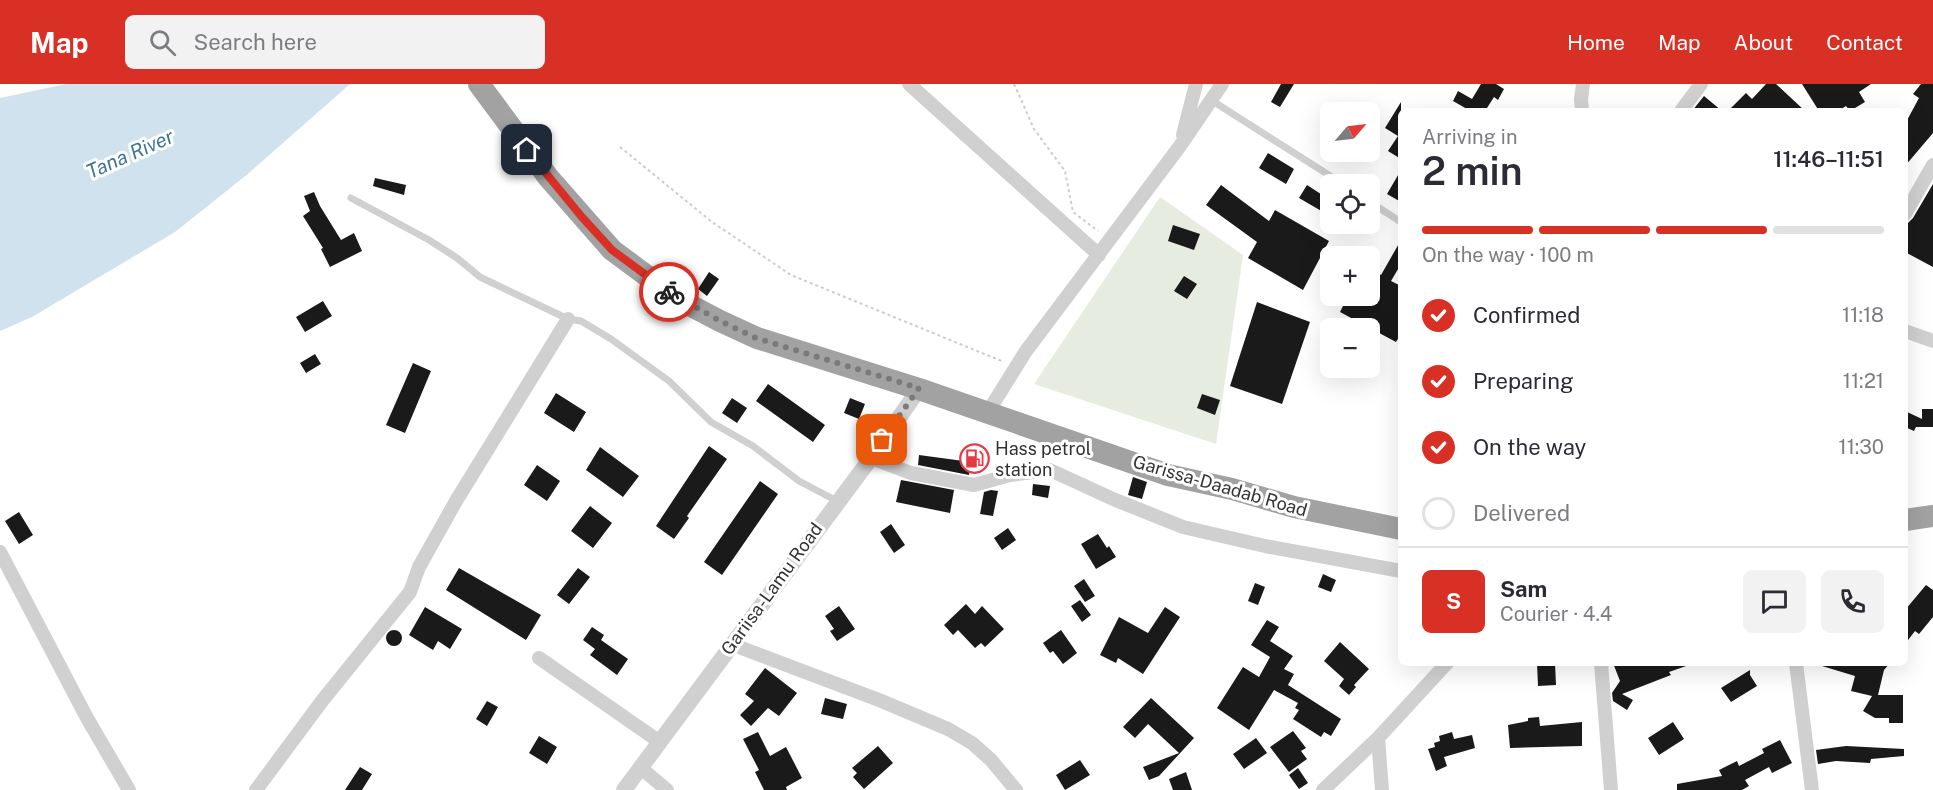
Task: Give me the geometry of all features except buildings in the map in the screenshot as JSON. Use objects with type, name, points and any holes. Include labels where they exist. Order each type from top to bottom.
[{"type":"highway","name":"Garissa-Daadab Road","points":[[479,84],[548,177],[612,250],[678,299],[756,338],[919,388],[1168,475],[1232,489],[1294,507],[1398,528]]},
{"type":"highway","points":[[1908,520],[1933,516]]},
{"type":"street","points":[[909,84],[1099,255]]},
{"type":"street","points":[[1180,146],[1196,84]]},
{"type":"street","points":[[988,412],[1016,367],[1180,146],[1222,84]]},
{"type":"street","points":[[1683,108],[1701,84]]},
{"type":"street","points":[[1581,85],[1582,108]]},
{"type":"street","points":[[1908,209],[1933,165]]},
{"type":"street","points":[[256,790],[322,701],[410,592],[419,567],[456,501],[568,319]]},
{"type":"street","points":[[1908,332],[1933,341]]},
{"type":"street","name":"Gariisa-Lamu Road","points":[[624,790],[871,458],[919,388]]},
{"type":"street","points":[[871,458],[911,473],[974,485],[1010,476],[1050,470],[1113,499],[1184,527],[1265,546],[1398,570]]},
{"type":"street","points":[[0,552],[87,718],[129,790]]},
{"type":"street","points":[[732,644],[948,729],[972,743],[991,760],[1016,790]]},
{"type":"street","points":[[539,658],[660,742]]},
{"type":"street","points":[[1323,790],[1378,738],[1445,666]]},
{"type":"street","points":[[1601,666],[1611,790]]},
{"type":"street","points":[[1796,666],[1812,790]]},
{"type":"street","points":[[1378,738],[1382,790]]},
{"type":"street","points":[[641,768],[667,790]]},
{"type":"lane","points":[[1211,100],[1327,174]]},
{"type":"lane","points":[[351,198],[429,240],[480,276],[568,319],[581,321],[611,339],[669,381],[711,422],[753,446],[800,481],[837,501]]},
{"type":"lane","points":[[1380,208],[1398,220]]},
{"type":"path","points":[[1014,84],[1034,129],[1065,171],[1073,212],[1110,240]]},
{"type":"path","points":[[620,147],[712,222],[791,275],[1016,367]]},
{"type":"shaded area","points":[[1160,197],[1243,255],[1216,444],[1034,384]]},
{"type":"water","name":"Tana River","points":[[66,84],[350,84],[249,173],[175,232],[32,317],[0,331],[0,98]]},
{"type":"way so far","points":[[669,292],[678,299],[756,338],[919,388],[882,440]]},
{"type":"place","name":"Hass petrol station","points":[[974,459]]},
{"type":"route","points":[[527,150],[612,250],[669,292]]}]
